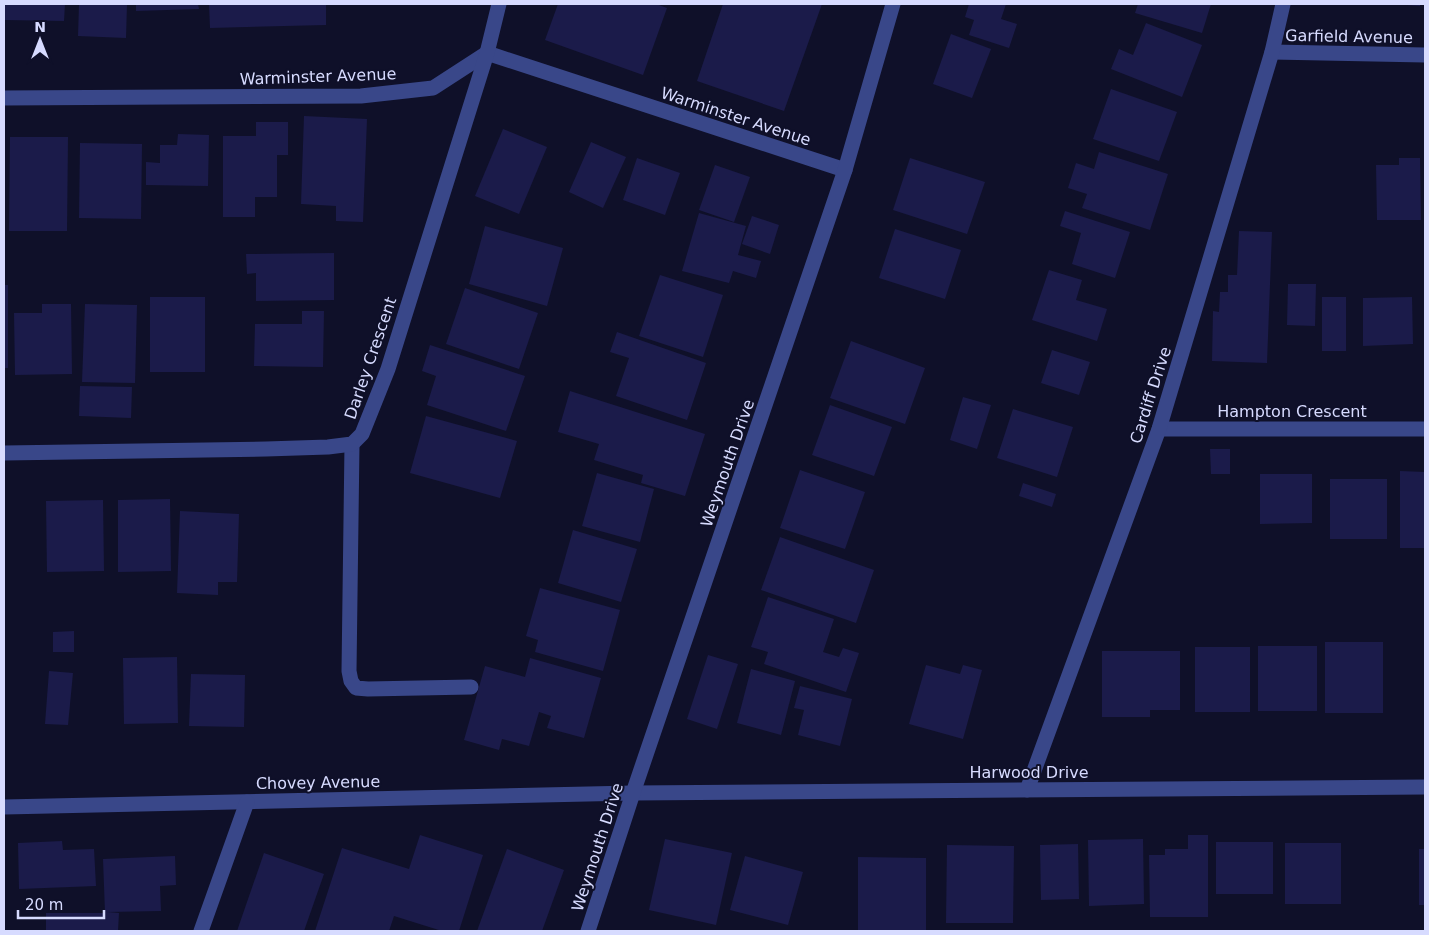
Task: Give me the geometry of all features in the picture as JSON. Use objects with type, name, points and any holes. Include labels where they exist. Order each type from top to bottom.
[{"type":"street","name":"Darley Crescent","points":[[4,453],[328,448],[352,444],[362,434],[388,369],[487,53],[499,4]]},
{"type":"street","name":"Weymouth Drive","points":[[588,931],[633,792],[844,170],[893,4]]},
{"type":"street","name":"Cardiff Drive","points":[[1027,790],[1159,429],[1272,52],[1283,4]]},
{"type":"street","name":"Garfield Avenue","points":[[1272,52],[1425,55]]},
{"type":"street","name":"Warminster Avenue","points":[[4,98],[361,96],[433,88],[487,53],[844,170]]},
{"type":"street","name":"Hampton Crescent","points":[[1159,429],[1425,429]]},
{"type":"street","points":[[352,444],[349,671],[351,681],[356,688],[368,689],[471,687]]},
{"type":"street","name":"Harwood Drive","points":[[633,792],[1425,787]]},
{"type":"street","name":"Chovey Avenue","points":[[4,807],[633,792]]},
{"type":"street","points":[[201,931],[247,802]]},
{"type":"building","points":[[4,4],[65,4],[64,21],[4,20]]},
{"type":"building","points":[[79,4],[127,4],[126,38],[78,36]]},
{"type":"building","points":[[136,4],[198,4],[199,9],[136,11]]},
{"type":"building","points":[[209,4],[326,4],[326,25],[210,28]]},
{"type":"building","points":[[558,4],[656,4],[667,8],[643,75],[545,40]]},
{"type":"building","points":[[723,4],[822,4],[784,111],[697,81]]},
{"type":"building","points":[[969,4],[1006,4],[1001,19],[1017,24],[1009,48],[969,35],[974,20],[965,17]]},
{"type":"building","points":[[1138,4],[1211,4],[1202,33],[1135,13]]},
{"type":"building","points":[[1420,4],[1420,6],[1407,5]]},
{"type":"building","points":[[1146,23],[1202,45],[1182,97],[1111,69],[1119,49],[1133,55]]},
{"type":"building","points":[[951,34],[991,49],[972,98],[933,84]]},
{"type":"building","points":[[1111,89],[1177,112],[1159,161],[1093,139]]},
{"type":"building","points":[[304,116],[367,119],[363,222],[336,221],[336,206],[301,204]]},
{"type":"building","points":[[256,122],[288,122],[288,155],[277,155],[277,197],[255,197],[255,217],[223,217],[223,136],[256,136]]},
{"type":"building","points":[[503,129],[547,147],[519,214],[475,196]]},
{"type":"building","points":[[178,134],[209,135],[208,186],[146,185],[146,162],[160,163],[160,145],[177,145]]},
{"type":"building","points":[[10,137],[68,137],[67,231],[9,231]]},
{"type":"building","points":[[591,142],[626,157],[603,208],[569,192]]},
{"type":"building","points":[[80,143],[142,144],[141,219],[79,218]]},
{"type":"building","points":[[1099,152],[1168,174],[1150,230],[1082,208],[1087,194],[1068,188],[1076,163],[1094,169]]},
{"type":"building","points":[[637,158],[680,173],[665,215],[623,200]]},
{"type":"building","points":[[910,158],[985,182],[967,234],[893,210]]},
{"type":"building","points":[[1399,158],[1420,158],[1421,220],[1377,220],[1376,165],[1399,165]]},
{"type":"building","points":[[715,165],[750,177],[734,222],[699,210]]},
{"type":"building","points":[[1065,211],[1130,232],[1115,278],[1072,264],[1081,233],[1060,226]]},
{"type":"building","points":[[699,213],[746,226],[738,255],[761,261],[756,278],[733,271],[729,283],[682,271]]},
{"type":"building","points":[[752,216],[779,225],[770,254],[742,244]]},
{"type":"building","points":[[485,226],[563,248],[547,306],[469,284]]},
{"type":"building","points":[[895,229],[961,250],[945,299],[879,278]]},
{"type":"building","points":[[1239,231],[1272,232],[1267,363],[1212,361],[1213,311],[1219,312],[1220,292],[1228,292],[1228,275],[1237,275]]},
{"type":"building","points":[[334,253],[334,300],[256,301],[256,273],[247,274],[246,254]]},
{"type":"building","points":[[1049,270],[1082,280],[1076,300],[1107,309],[1097,341],[1032,320]]},
{"type":"building","points":[[660,275],[723,295],[703,357],[639,336]]},
{"type":"building","points":[[1288,284],[1316,284],[1315,326],[1287,325]]},
{"type":"building","points":[[4,285],[8,285],[8,368],[4,368]]},
{"type":"building","points":[[465,288],[538,313],[519,369],[446,344]]},
{"type":"building","points":[[150,297],[205,297],[205,372],[150,372]]},
{"type":"building","points":[[1322,297],[1346,297],[1346,351],[1322,351]]},
{"type":"building","points":[[1412,297],[1413,344],[1363,346],[1363,298]]},
{"type":"building","points":[[42,304],[71,304],[72,374],[15,375],[14,313],[42,313]]},
{"type":"building","points":[[85,304],[137,305],[135,383],[82,382]]},
{"type":"building","points":[[302,311],[324,311],[323,367],[254,366],[255,324],[302,324]]},
{"type":"building","points":[[617,332],[706,363],[687,420],[616,396],[629,358],[610,352]]},
{"type":"building","points":[[851,341],[925,368],[905,424],[830,398]]},
{"type":"building","points":[[430,345],[525,376],[506,431],[427,405],[436,376],[422,371]]},
{"type":"building","points":[[1052,350],[1090,362],[1079,395],[1041,383]]},
{"type":"building","points":[[80,386],[132,387],[131,418],[79,416]]},
{"type":"building","points":[[570,391],[705,434],[685,496],[641,483],[643,475],[594,460],[599,444],[558,432]]},
{"type":"building","points":[[963,397],[991,405],[977,449],[950,440]]},
{"type":"building","points":[[830,405],[892,427],[874,476],[812,455]]},
{"type":"building","points":[[1013,409],[1073,427],[1057,477],[997,458]]},
{"type":"building","points":[[426,416],[517,441],[500,498],[410,473]]},
{"type":"building","points":[[1210,449],[1230,449],[1230,474],[1211,474]]},
{"type":"building","points":[[800,470],[865,492],[845,549],[780,528]]},
{"type":"building","points":[[1400,471],[1425,472],[1425,548],[1400,548]]},
{"type":"building","points":[[597,473],[654,489],[640,542],[582,526]]},
{"type":"building","points":[[1260,474],[1312,474],[1312,523],[1260,524]]},
{"type":"building","points":[[1330,479],[1387,479],[1387,539],[1330,539]]},
{"type":"building","points":[[1023,483],[1056,494],[1052,507],[1019,496]]},
{"type":"building","points":[[170,499],[171,571],[118,572],[118,500]]},
{"type":"building","points":[[103,500],[104,571],[47,572],[46,501]]},
{"type":"building","points":[[180,511],[239,514],[237,582],[218,582],[218,595],[177,593]]},
{"type":"building","points":[[573,530],[637,549],[621,602],[558,583]]},
{"type":"building","points":[[780,537],[874,570],[856,623],[761,590]]},
{"type":"building","points":[[540,588],[620,610],[603,671],[535,652],[538,640],[526,636]]},
{"type":"building","points":[[768,597],[834,619],[823,652],[839,657],[843,648],[859,653],[846,692],[764,664],[768,652],[751,647]]},
{"type":"building","points":[[74,631],[74,652],[53,652],[53,632]]},
{"type":"building","points":[[1325,642],[1383,642],[1383,713],[1325,713]]},
{"type":"building","points":[[1258,646],[1317,646],[1317,711],[1258,711]]},
{"type":"building","points":[[1195,647],[1250,647],[1250,712],[1195,712]]},
{"type":"building","points":[[1102,651],[1180,651],[1180,710],[1150,710],[1150,717],[1102,717]]},
{"type":"building","points":[[708,655],[738,664],[717,729],[687,719]]},
{"type":"building","points":[[177,657],[178,723],[124,724],[123,658]]},
{"type":"building","points":[[530,658],[601,678],[584,738],[547,728],[551,716],[539,712],[529,746],[502,739],[499,750],[464,740],[485,666],[525,677]]},
{"type":"building","points":[[926,665],[960,674],[963,665],[982,670],[963,739],[909,724]]},
{"type":"building","points":[[751,669],[795,681],[781,735],[737,723]]},
{"type":"building","points":[[49,671],[73,673],[68,725],[45,724]]},
{"type":"building","points":[[191,674],[245,675],[244,727],[189,726]]},
{"type":"building","points":[[800,686],[852,699],[840,746],[798,735],[804,710],[794,708]]},
{"type":"building","points":[[420,835],[483,855],[459,931],[442,931],[394,916],[389,931],[315,931],[342,848],[409,869]]},
{"type":"building","points":[[1188,835],[1208,835],[1208,917],[1150,917],[1149,855],[1165,855],[1165,849],[1188,849]]},
{"type":"building","points":[[665,839],[732,853],[716,925],[649,910]]},
{"type":"building","points":[[1143,839],[1144,904],[1089,906],[1088,840]]},
{"type":"building","points":[[62,841],[63,850],[94,849],[96,886],[19,889],[18,843]]},
{"type":"building","points":[[1216,842],[1273,842],[1273,894],[1216,894]]},
{"type":"building","points":[[1285,843],[1341,843],[1341,904],[1285,904]]},
{"type":"building","points":[[1078,844],[1079,899],[1041,900],[1040,845]]},
{"type":"building","points":[[947,845],[1014,846],[1013,923],[946,923]]},
{"type":"building","points":[[507,849],[564,870],[542,931],[477,931]]},
{"type":"building","points":[[1419,849],[1425,849],[1425,905],[1419,905]]},
{"type":"building","points":[[264,853],[324,874],[304,931],[237,931]]},
{"type":"building","points":[[175,856],[176,885],[160,886],[161,911],[107,912],[119,913],[118,931],[46,931],[46,913],[105,913],[103,859]]},
{"type":"building","points":[[745,856],[803,872],[788,925],[730,910]]},
{"type":"building","points":[[858,857],[926,858],[926,931],[858,931]]}]
